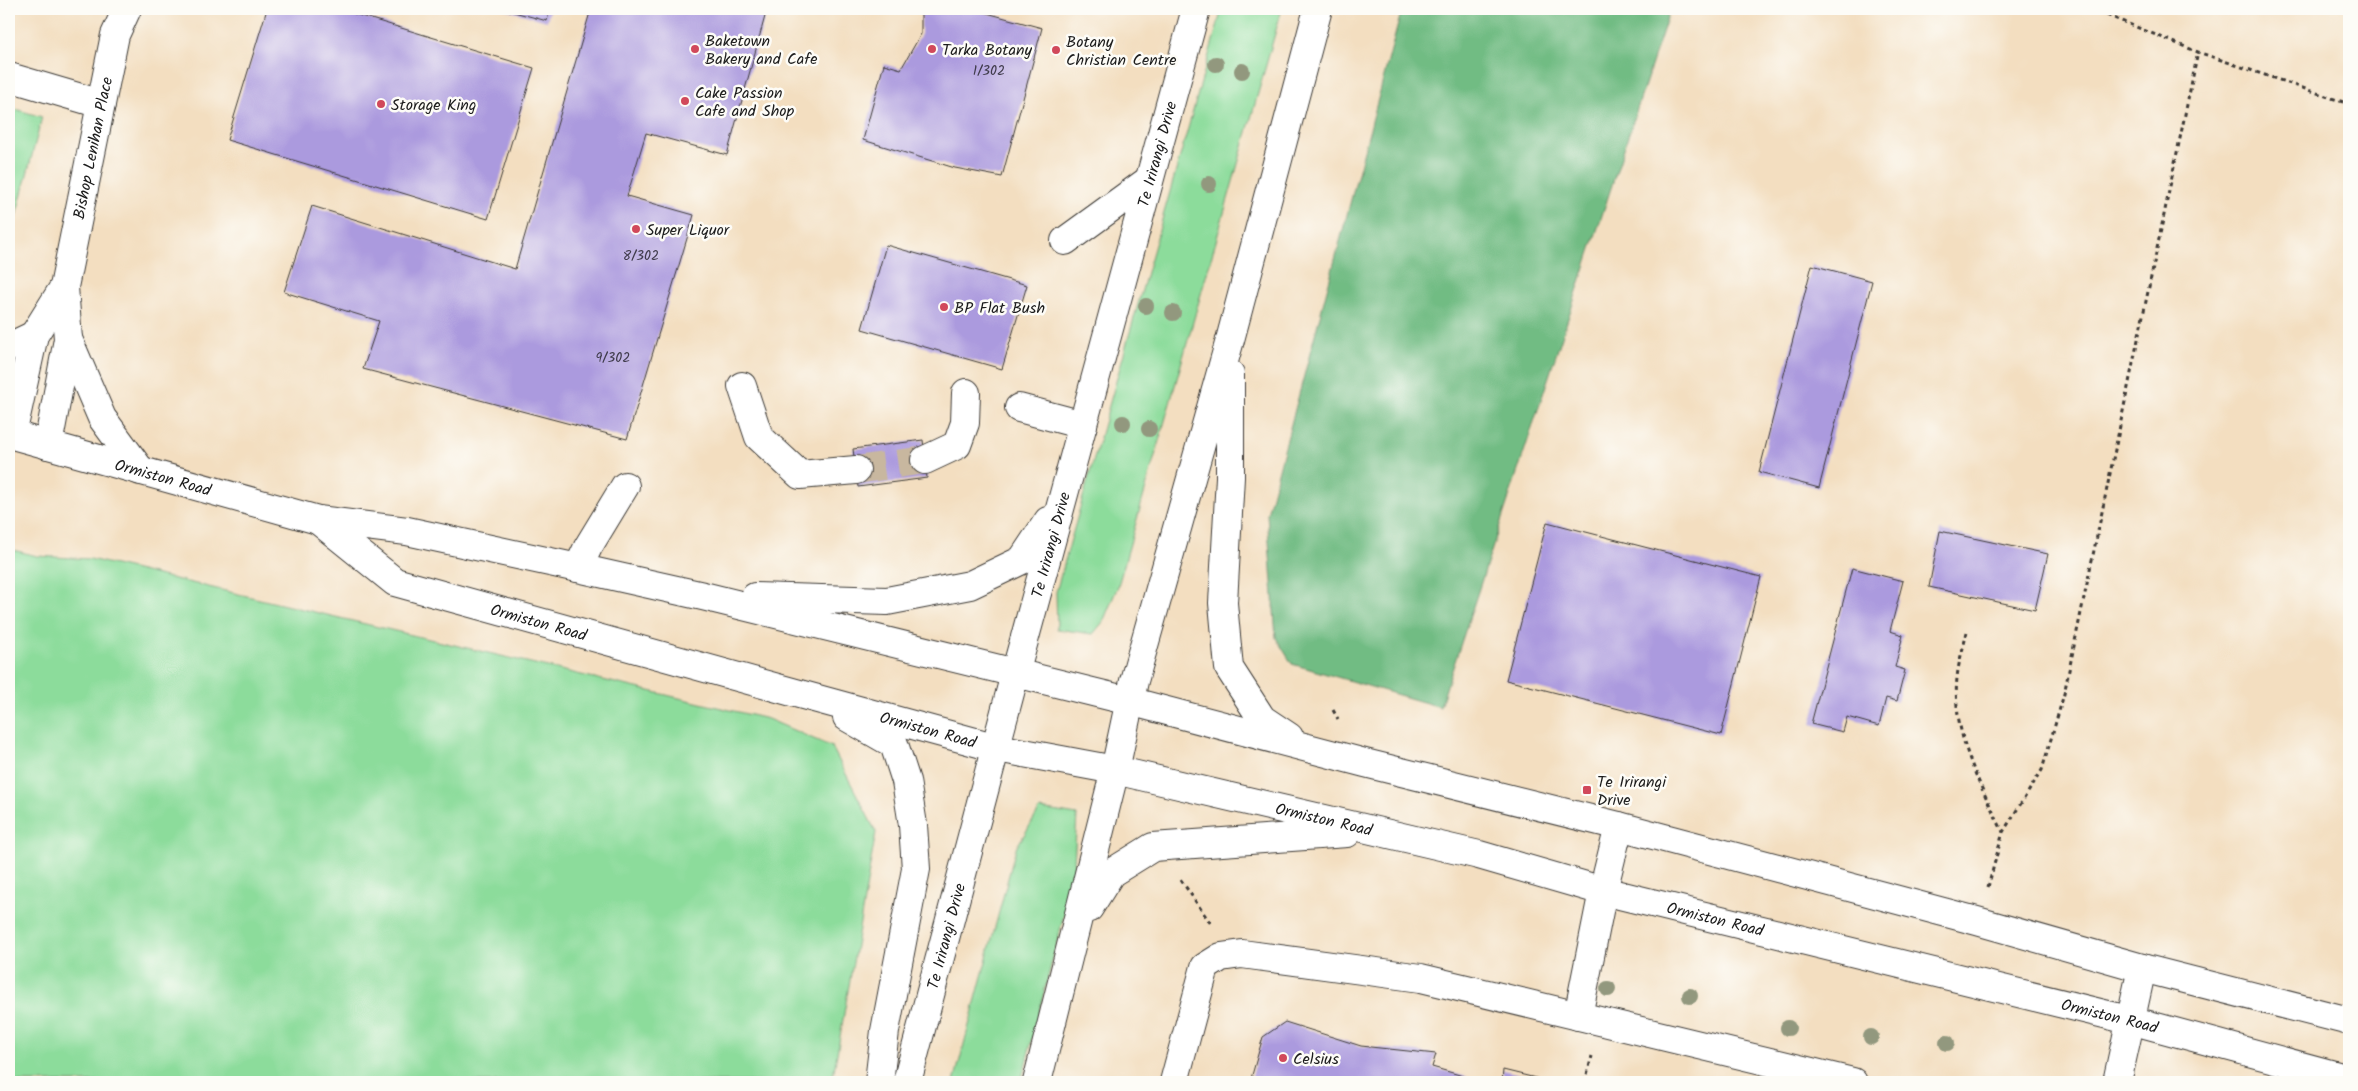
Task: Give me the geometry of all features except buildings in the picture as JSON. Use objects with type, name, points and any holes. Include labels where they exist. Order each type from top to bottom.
[{"type":"main road","name":"Bishop Lenihan Place","points":[[48,445],[68,340],[64,287],[115,35],[127,9]]},
{"type":"main road","name":"Te Irirangi Drive","points":[[907,1082],[1062,499],[1196,9]]},
{"type":"main road","points":[[1037,1082],[1115,770],[1130,701],[1230,340],[1318,9]]},
{"type":"main road","points":[[9,76],[101,104]]},
{"type":"main road","points":[[1066,241],[1149,180]]},
{"type":"main road","name":"Bishop Lenihan Place","points":[[11,435],[34,335],[64,287]]},
{"type":"main road","points":[[9,346],[34,335]]},
{"type":"main road","points":[[68,340],[102,418],[141,471]]},
{"type":"main road","points":[[1230,340],[1230,476],[1223,604],[1230,668],[1262,719],[1302,746]]},
{"type":"main road","points":[[742,386],[759,437],[800,475],[856,470]]},
{"type":"main road","points":[[924,460],[957,445],[965,423],[966,393]]},
{"type":"main road","points":[[1019,408],[1083,425]]},
{"type":"main road","name":"Ormiston Road","points":[[11,435],[318,520],[407,532],[578,568],[703,596],[1130,701],[1619,826],[1977,921],[2142,968],[2349,1021]]},
{"type":"main road","points":[[578,568],[588,547],[625,486]]},
{"type":"main road","points":[[703,596],[887,601],[970,585],[1022,560],[1062,499]]},
{"type":"main road","name":"Ormiston Road","points":[[318,520],[395,582],[803,695],[997,748],[1115,770],[1479,855],[1603,891],[2130,1021],[2349,1079]]},
{"type":"main road","points":[[803,695],[858,722],[894,744],[906,781],[913,825],[916,869],[885,1031],[879,1082]]},
{"type":"main road","points":[[1578,1016],[1603,891],[1619,826]]},
{"type":"main road","points":[[1076,929],[1111,873],[1153,847],[1378,831]]},
{"type":"main road","points":[[1174,1082],[1205,967],[1221,957],[1242,954],[1421,978],[1853,1082]]},
{"type":"main road","points":[[2117,1082],[2142,968]]},
{"type":"path","points":[[2092,9],[2198,52],[2349,104]]},
{"type":"path","points":[[1977,921],[2003,832],[2042,770],[2064,694],[2198,52]]},
{"type":"path","points":[[1967,632],[1958,671],[1958,718],[1970,764],[2003,832]]},
{"type":"path","points":[[1165,846],[1170,864],[1206,914],[1228,956]]},
{"type":"green space","points":[[1222,9],[1282,9],[1118,586],[1103,622],[1093,634],[1057,629],[1056,592]]},
{"type":"green space","points":[[1402,9],[1670,9],[1440,707],[1292,664],[1276,638],[1267,514]]},
{"type":"green space","points":[[15,109],[42,117],[9,243],[9,111]]},
{"type":"green space","points":[[9,549],[37,556],[90,559],[768,719],[832,747],[876,832],[832,1082],[9,1082]]},
{"type":"green space","points":[[1040,809],[1077,815],[1073,880],[1021,1082],[954,1082],[1016,848]]},
{"type":"tunnel","points":[[856,470],[925,460]]},
{"type":"place","name":"Baketown Bakery and Cafe","points":[[695,49]]},
{"type":"place","name":"Tarka Botany","points":[[932,49]]},
{"type":"place","name":"Botany Christian Centre","points":[[1056,50]]},
{"type":"place","name":"Cake Passion Cafe and Shop","points":[[685,101]]},
{"type":"place","name":"Storage King","points":[[381,104]]},
{"type":"place","name":"Super Liquor","points":[[636,229]]},
{"type":"place","name":"BP Flat Bush","points":[[944,307]]},
{"type":"place","name":"Te Irirangi Drive","points":[[1587,790]]},
{"type":"place","name":"Celsius","points":[[1283,1058]]}]
